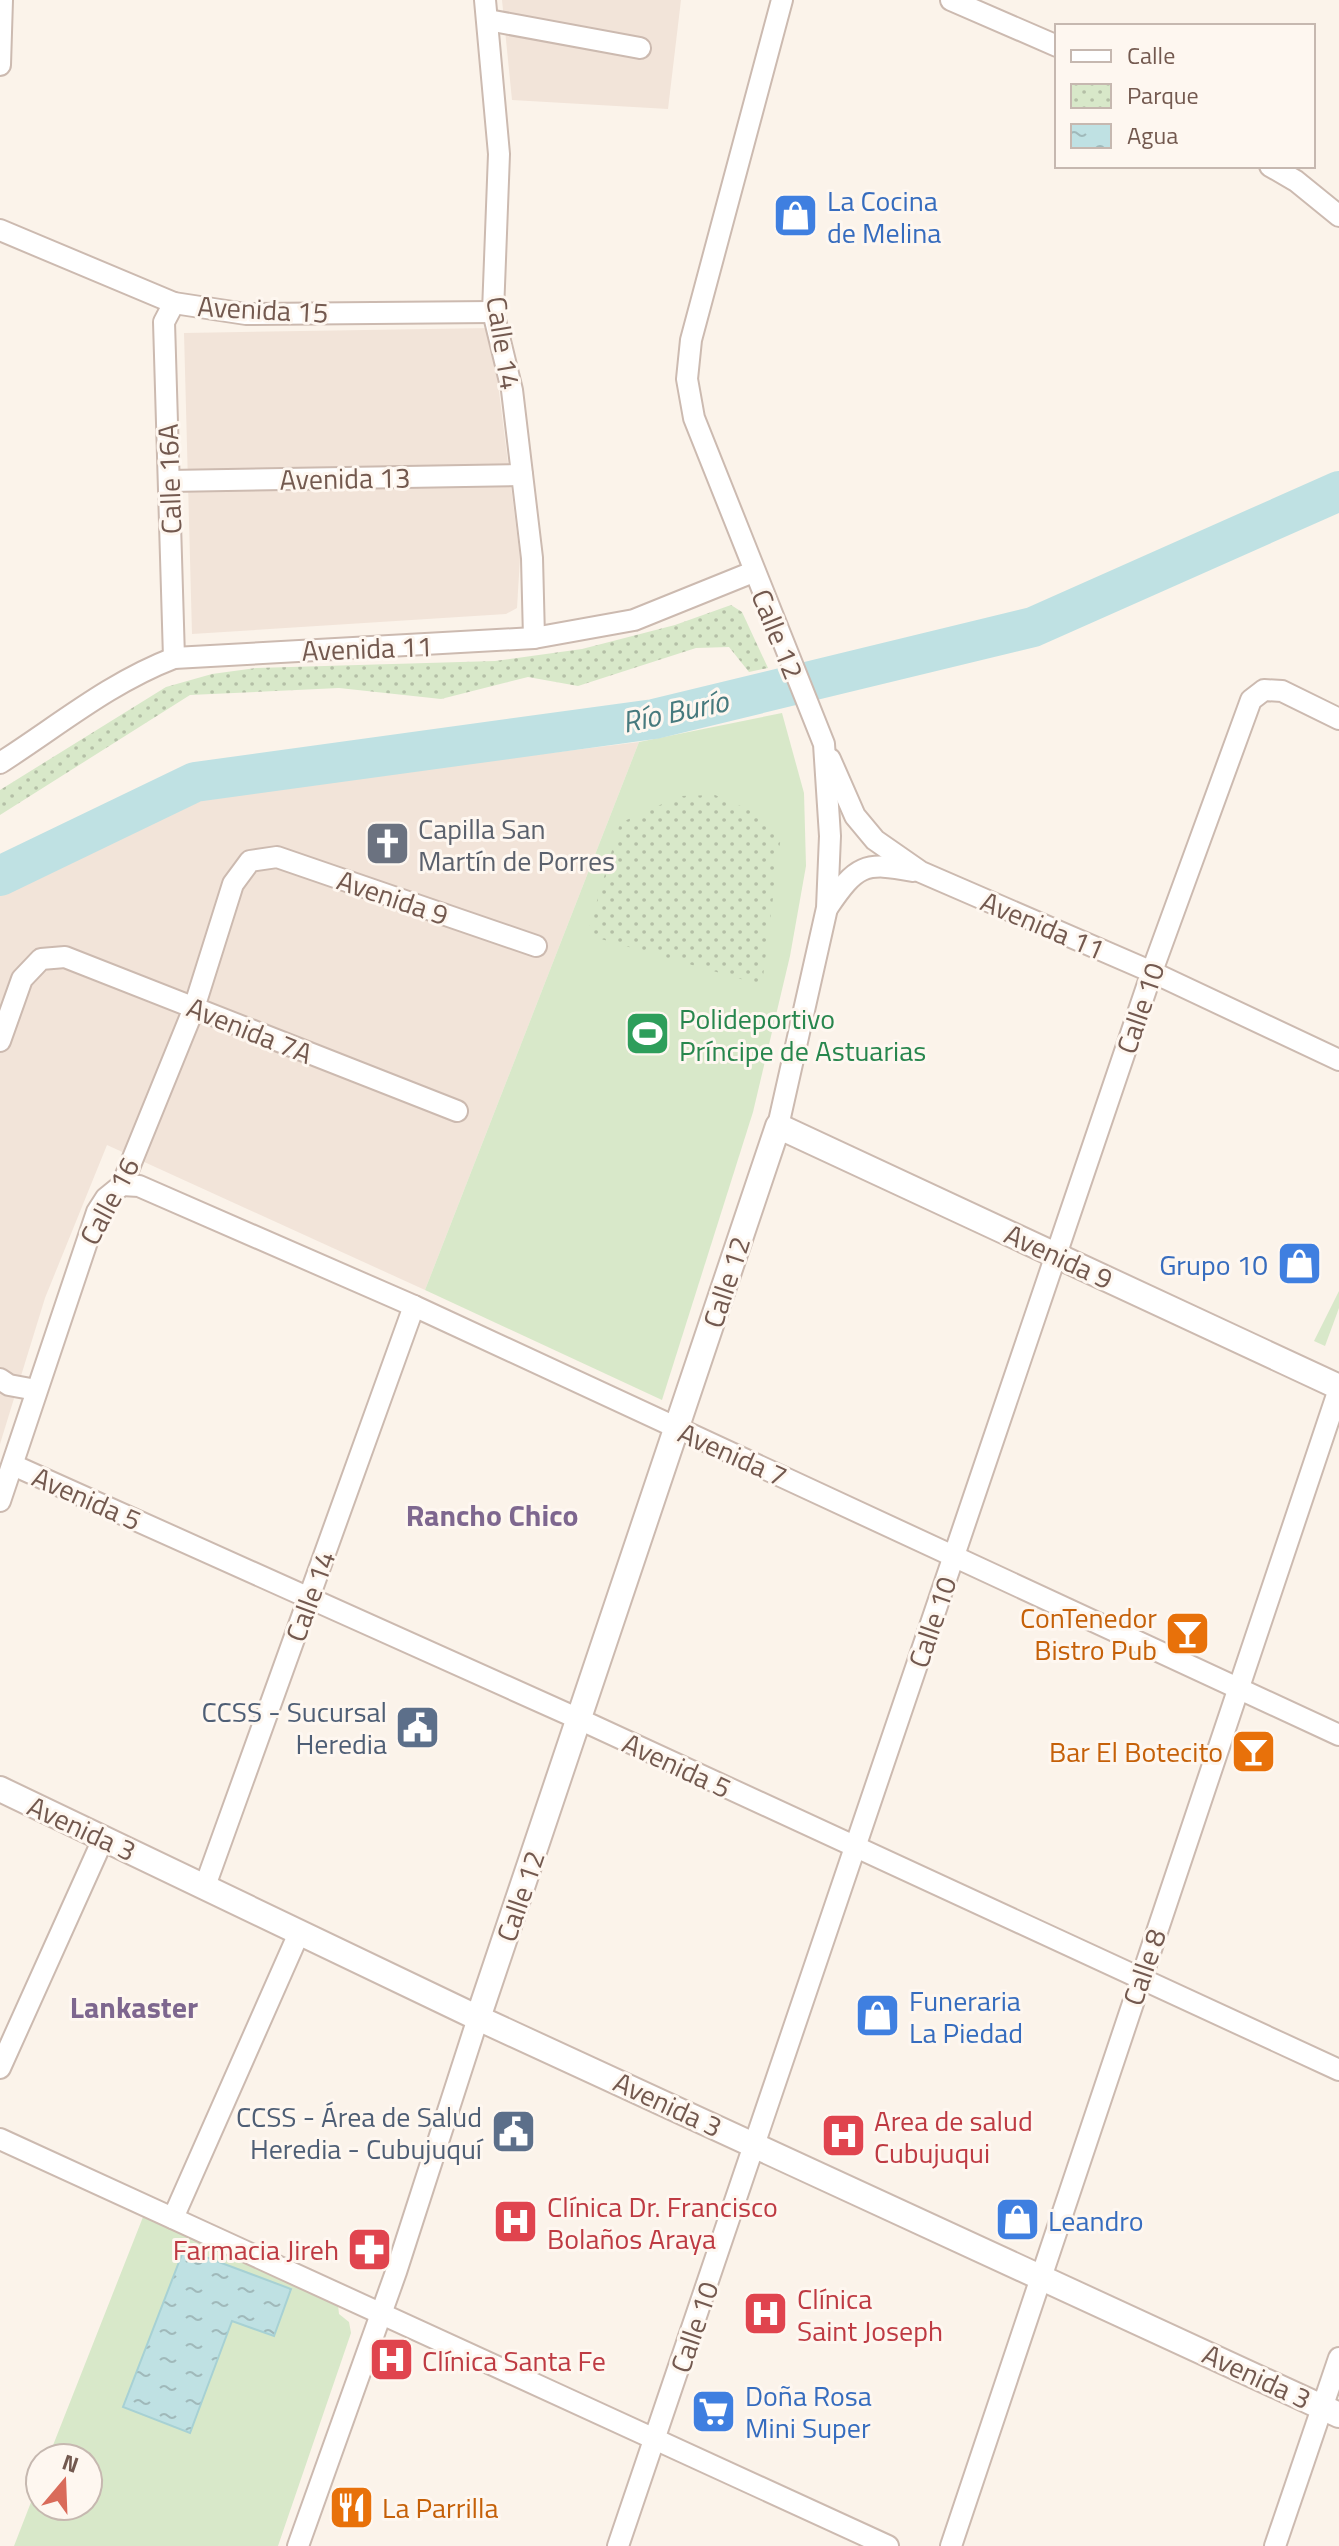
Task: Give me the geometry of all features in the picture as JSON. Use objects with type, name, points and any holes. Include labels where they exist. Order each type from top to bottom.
[{"type":"street","points":[[0,65],[2,0]]},
{"type":"street","name":"Calle 12","points":[[298,2546],[581,1720],[778,1126],[827,908],[830,836],[824,744],[794,677],[694,418],[687,379],[700,297],[782,0]]},
{"type":"street","points":[[951,0],[1055,45]]},
{"type":"street","points":[[487,10],[640,48]]},
{"type":"street","name":"Calle 14","points":[[487,10],[499,154],[493,312],[512,390],[532,558],[534,638]]},
{"type":"street","points":[[1273,168],[1296,181],[1339,216]]},
{"type":"street","name":"Avenida 15","points":[[0,230],[174,303],[246,314],[493,312]]},
{"type":"street","name":"Calle 16A","points":[[174,303],[164,322],[174,658]]},
{"type":"street","name":"Avenida 13","points":[[169,481],[522,475]]},
{"type":"street","name":"Avenida 11","points":[[0,762],[101,693],[136,673],[174,658],[488,643],[534,638],[634,620],[753,572]]},
{"type":"street","name":"Calle 10","points":[[618,2546],[1152,972],[1251,700],[1264,690],[1282,691],[1339,719]]},
{"type":"street","name":"Avenida 11","points":[[824,744],[855,816],[875,840],[921,872],[1152,972],[1339,1060]]},
{"type":"street","name":"Avenida 9","points":[[250,861],[277,857],[536,946]]},
{"type":"street","name":"Calle 16","points":[[0,1501],[97,1212],[122,1185],[194,1008],[233,884],[250,861]]},
{"type":"street","name":"Avenida 11","points":[[827,908],[850,875],[862,869],[878,864],[921,872]]},
{"type":"street","name":"Avenida 7A","points":[[0,1041],[22,979],[41,959],[65,957],[457,1111]]},
{"type":"street","name":"Avenida 9","points":[[778,1126],[1339,1388]]},
{"type":"street","name":"Avenida 7","points":[[122,1185],[139,1186],[414,1306],[1339,1735]]},
{"type":"street","name":"Calle 14","points":[[205,1886],[414,1306]]},
{"type":"street","points":[[0,1379],[9,1385],[36,1390]]},
{"type":"street","name":"Calle 8","points":[[951,2546],[1039,2274],[1240,1688],[1339,1388]]},
{"type":"street","name":"Avenida 5","points":[[13,1465],[581,1720],[1339,2070]]},
{"type":"street","name":"Avenida 3","points":[[0,1789],[478,2018],[1039,2274],[1330,2411]]},
{"type":"street","points":[[0,2068],[104,1837]]},
{"type":"street","points":[[173,2218],[299,1933]]},
{"type":"street","points":[[0,2139],[888,2546]]},
{"type":"street","points":[[1275,2546],[1330,2411],[1339,2358]]},
{"type":"shaded area","points":[[502,0],[681,0],[668,109],[512,100]]},
{"type":"shaded area","points":[[491,328],[520,558],[517,608],[506,614],[192,634],[184,333]]},
{"type":"shaded area","points":[[639,742],[425,1290],[107,1145],[45,1298],[0,1444],[0,896],[198,797]]},
{"type":"shaded area","name":"Area de salud Cubujuqui","points":[[841,2115],[859,2122],[846,2156],[827,2150]]},
{"type":"green space","points":[[731,605],[742,612],[768,668],[749,672],[729,647],[696,648],[578,686],[528,677],[441,699],[339,688],[190,695],[0,815],[0,790],[166,687],[212,674],[256,668],[495,661],[582,649],[675,625]]},
{"type":"green space","name":"Polideportivo Príncipe de Astuarias","points":[[782,713],[804,793],[806,866],[790,956],[753,1112],[662,1400],[425,1290],[639,742]]},
{"type":"green space","points":[[715,795],[750,810],[781,835],[762,985],[587,935],[620,823],[680,796]]},
{"type":"green space","points":[[1339,1291],[1339,1308],[1325,1346],[1314,1341]]},
{"type":"green space","points":[[143,2217],[337,2296],[339,2314],[349,2322],[351,2333],[278,2546],[14,2546],[24,2520],[104,2522],[104,2442],[54,2442]]},
{"type":"water","points":[[184,2249],[291,2289],[274,2336],[232,2321],[190,2433],[123,2407]]},
{"type":"waterway","name":"Río Burío","points":[[0,876],[195,782],[654,719],[1033,627],[1339,491]]},
{"type":"place","name":"La Cocina de Melina","points":[[796,216]]},
{"type":"place","name":"Capilla San Martín de Porres","points":[[387,844]]},
{"type":"place","name":"Polideportivo Príncipe de Astuarias","points":[[648,1034]]},
{"type":"place","name":"Grupo 10","points":[[1299,1264]]},
{"type":"place","name":"ConTenedor Bistro Pub","points":[[1188,1633]]},
{"type":"place","name":"CCSS - Sucursal Heredia","points":[[418,1727]]},
{"type":"place","name":"Bar El Botecito","points":[[1254,1751]]},
{"type":"place","name":"Funeraria La Piedad","points":[[878,2016]]},
{"type":"place","name":"CCSS - Área de Salud Heredia - Cubujuquí","points":[[513,2132]]},
{"type":"place","name":"Area de salud Cubujuqui","points":[[843,2136]]},
{"type":"place","name":"Leandro","points":[[1017,2220]]},
{"type":"place","name":"Clínica Dr. Francisco Bolaños Araya","points":[[516,2222]]},
{"type":"place","name":"Farmacia Jireh","points":[[370,2249]]},
{"type":"place","name":"Clínica Saint Joseph","points":[[766,2314]]},
{"type":"place","name":"Clínica Santa Fe","points":[[391,2360]]},
{"type":"place","name":"Doña Rosa Mini Super","points":[[714,2411]]},
{"type":"place","name":"La Parrilla","points":[[351,2507]]},
{"type":"district","name":"Rancho Chico","points":[[492,1515]]},
{"type":"district","name":"Lankaster","points":[[134,2007]]}]
